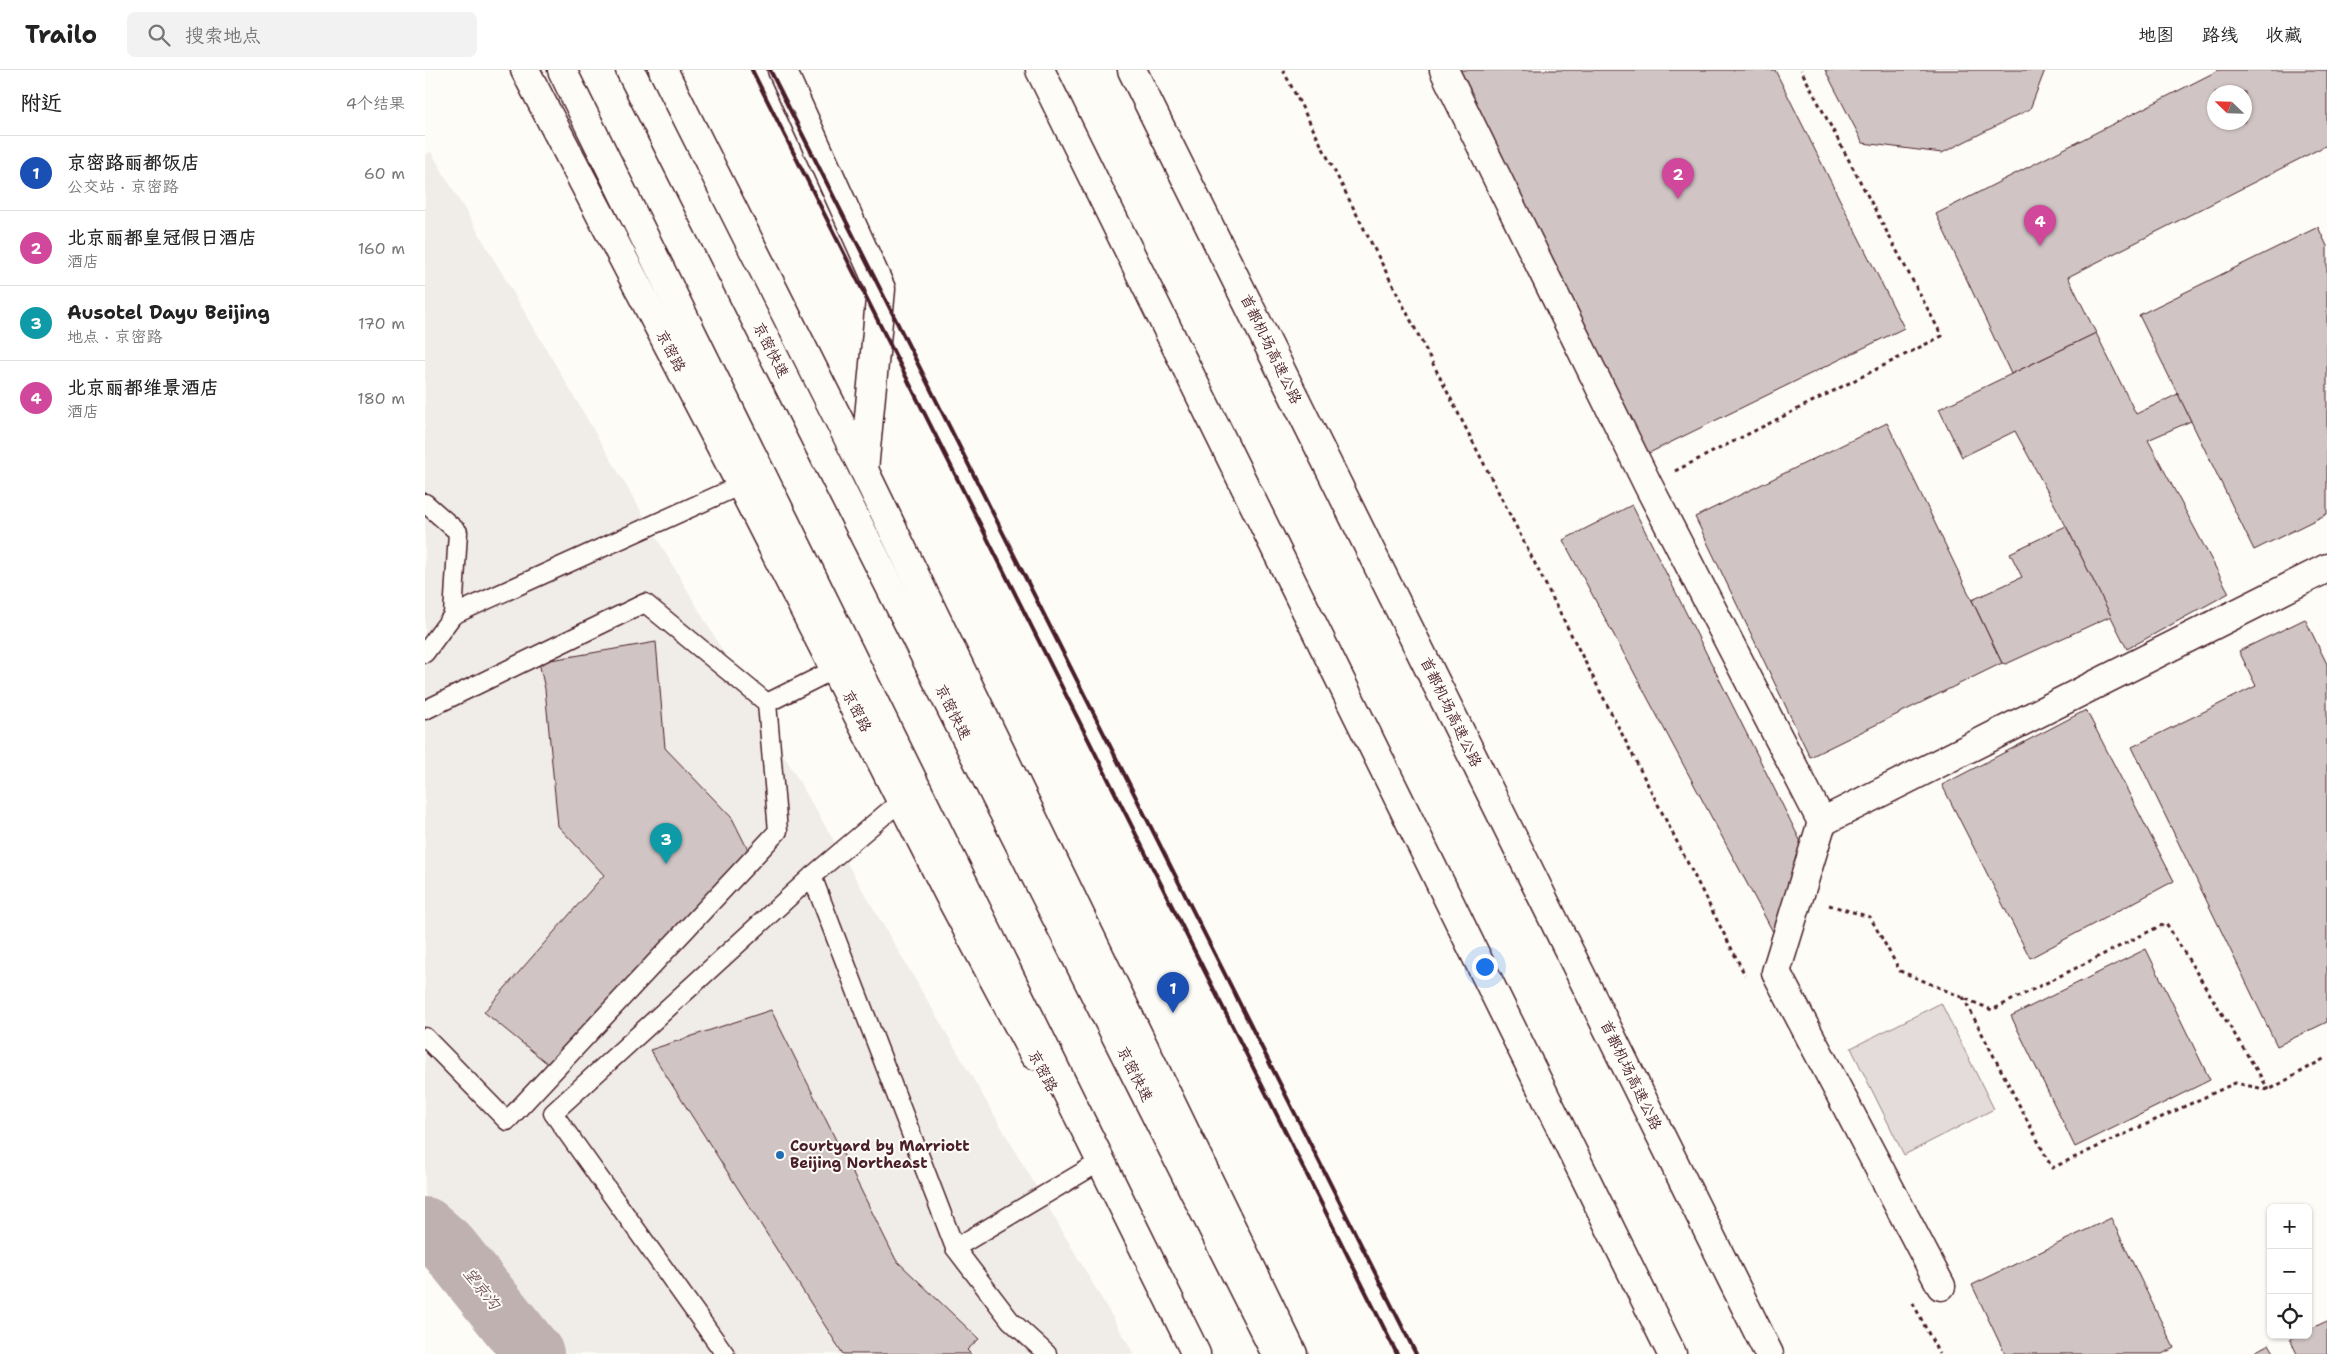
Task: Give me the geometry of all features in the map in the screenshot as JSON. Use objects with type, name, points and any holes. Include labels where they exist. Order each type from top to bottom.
[{"type":"main road","name":"京密路","points":[[525,70],[741,485],[949,895],[1093,1166],[1187,1354]]},
{"type":"main road","points":[[561,70],[1196,1354]]},
{"type":"main road","name":"京密快速","points":[[630,70],[1276,1354]]},
{"type":"main road","points":[[663,70],[864,470],[1293,1354]]},
{"type":"main road","points":[[782,70],[881,289],[864,470]]},
{"type":"main road","points":[[1040,70],[1672,1354]]},
{"type":"main road","name":"首都机场高速公路","points":[[1133,70],[1769,1354]]},
{"type":"main road","points":[[1443,70],[1648,485],[1821,822],[1776,972],[1941,1286]]},
{"type":"main road","points":[[1821,822],[2327,568]]},
{"type":"lane","points":[[425,653],[453,616],[741,485]]},
{"type":"lane","points":[[425,504],[458,532],[453,616]]},
{"type":"lane","points":[[425,710],[645,603],[767,703],[778,831],[507,1121],[425,1037]]},
{"type":"lane","points":[[767,703],[835,669]]},
{"type":"lane","points":[[725,1354],[553,1113],[812,876],[902,800]]},
{"type":"lane","points":[[812,876],[955,1248],[1010,1320],[1047,1354]]},
{"type":"lane","points":[[955,1248],[1093,1166]]},
{"type":"path","points":[[1283,70],[1749,982]]},
{"type":"path","points":[[1648,485],[1942,336],[1801,70]]},
{"type":"path","points":[[1799,897],[1870,917],[1900,971],[1993,1010],[2166,923],[2269,1090]]},
{"type":"path","points":[[1963,997],[2051,1168],[2235,1083],[2269,1090],[2327,1058]]},
{"type":"path","points":[[1911,1301],[1939,1354]]},
{"type":"shaded area","points":[[431,152],[1134,1354],[563,1354],[425,1195],[425,155]]},
{"type":"shaded area","points":[[1941,1003],[1994,1109],[1904,1155],[1851,1048]]},
{"type":"building","points":[[1452,70],[1775,70],[1904,328],[1647,454]]},
{"type":"building","points":[[1825,70],[2045,70],[2030,109],[1942,153],[1863,143]]},
{"type":"building","points":[[2219,70],[2327,70],[2327,145],[2068,277],[2096,333],[2011,374],[1936,214]]},
{"type":"building","points":[[2318,227],[2327,246],[2327,514],[2254,550],[2139,315]]},
{"type":"building","points":[[2096,333],[2136,414],[2178,394],[2191,421],[2148,440],[2229,593],[2127,649],[2066,526],[2015,431],[1962,457],[1939,409]]},
{"type":"building","points":[[1887,423],[2002,663],[1810,757],[1695,517]]},
{"type":"building","points":[[1632,505],[1809,858],[1780,945],[1563,540]]},
{"type":"building","points":[[2066,526],[2111,616],[2006,664],[2002,663],[1972,600],[2022,577],[2010,553]]},
{"type":"building","points":[[2305,619],[2327,664],[2327,1022],[2277,1046],[2132,747],[2256,686],[2239,651]]},
{"type":"building","points":[[656,642],[665,748],[732,818],[749,852],[548,1064],[484,1012],[604,875],[558,826],[545,689],[539,662]]},
{"type":"building","points":[[2086,710],[2174,881],[2030,958],[1942,785]]},
{"type":"building","points":[[2146,949],[2210,1080],[2075,1147],[2011,1016]]},
{"type":"building","name":"Courtyard by Marriott Beijing Northeast","points":[[771,1010],[896,1260],[979,1339],[967,1350],[971,1354],[843,1354],[650,1050]]},
{"type":"building","points":[[2111,1218],[2174,1348],[2162,1354],[2005,1354],[1972,1285]]},
{"type":"building","points":[[2327,1321],[2327,1354],[2297,1354],[2290,1339],[2312,1339],[2312,1328]]},
{"type":"building","points":[[2269,1344],[2275,1354],[2251,1354]]},
{"type":"waterway","name":"望京沟","points":[[425,1227],[448,1247],[534,1354]]},
{"type":"railway","points":[[752,70],[1397,1354]]},
{"type":"railway","points":[[770,70],[1416,1354]]},
{"type":"place","name":"北京丽都皇冠假日酒店","points":[[1678,199]]},
{"type":"place","name":"北京丽都维景酒店","points":[[2040,246]]},
{"type":"place","name":"Ausotel Dayu Beijing","points":[[666,864]]},
{"type":"place","name":"京密路丽都饭店","points":[[1173,1013]]},
{"type":"place","name":"Courtyard by Marriott Beijing Northeast","points":[[780,1155]]}]
